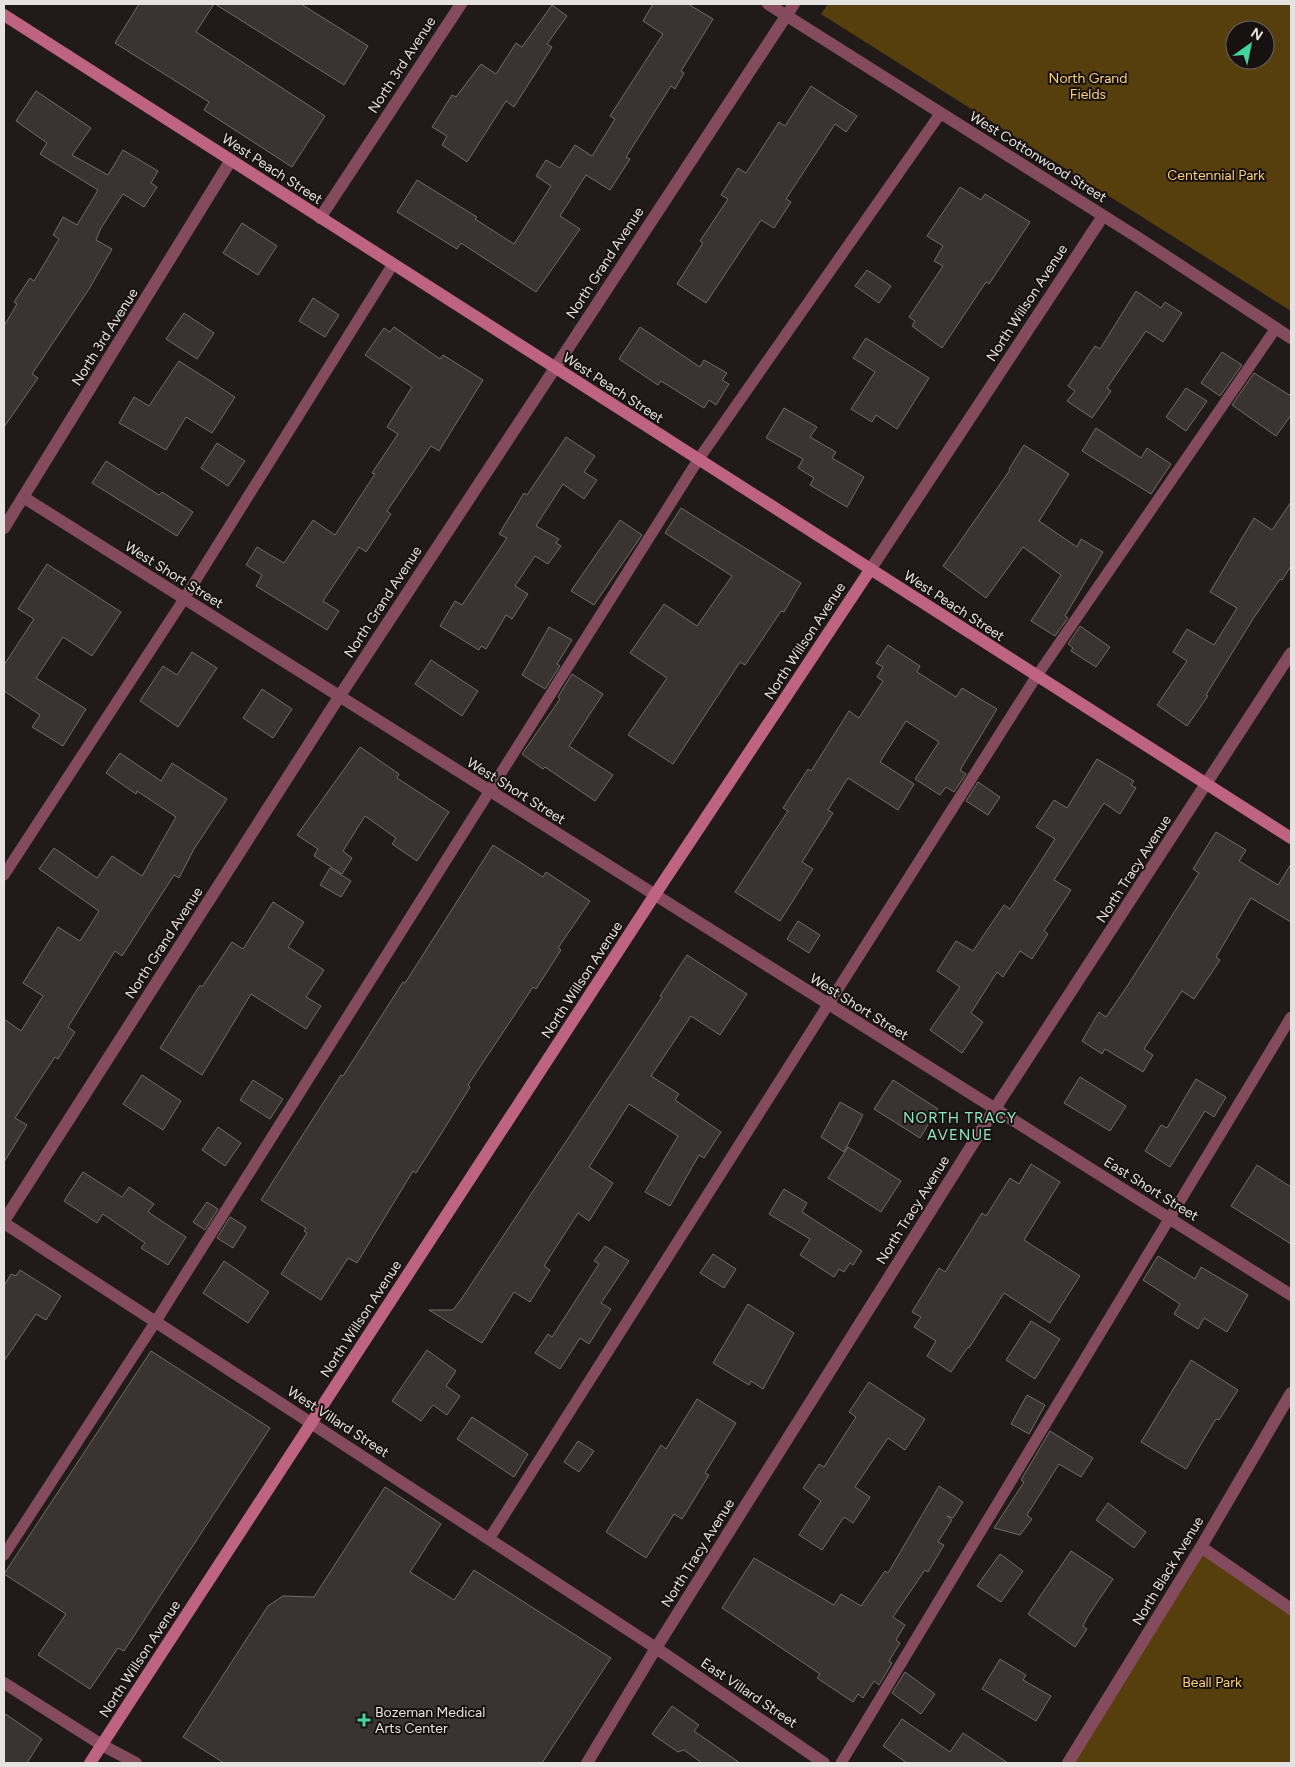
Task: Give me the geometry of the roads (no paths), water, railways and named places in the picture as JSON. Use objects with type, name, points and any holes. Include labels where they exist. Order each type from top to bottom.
[{"type":"main road","name":"West Peach Street","points":[[4,15],[1206,786],[1291,838]]},
{"type":"main road","name":"North Willson Avenue","points":[[90,1763],[654,896],[870,570]]},
{"type":"street","name":"North 3rd Avenue","points":[[320,218],[460,4]]},
{"type":"street","name":"West Cottonwood Street","points":[[768,4],[1103,216],[1291,338]]},
{"type":"street","name":"North Grand Avenue","points":[[4,1222],[339,696],[794,4]]},
{"type":"street","name":"North 3rd Avenue","points":[[4,528],[231,160]]},
{"type":"street","name":"North Willson Avenue","points":[[870,570],[1103,216]]},
{"type":"street","name":"West Short Street","points":[[23,497],[994,1110]]},
{"type":"street","name":"North Tracy Avenue","points":[[587,1763],[656,1648],[994,1110],[1291,653]]},
{"type":"street","name":"East Short Street","points":[[994,1110],[1170,1218],[1291,1296]]},
{"type":"street","name":"West Villard Street","points":[[4,1222],[656,1648]]},
{"type":"street","name":"North Black Avenue","points":[[1068,1763],[1201,1547],[1291,1393]]},
{"type":"street","points":[[1201,1547],[1291,1609]]},
{"type":"street","name":"East Villard Street","points":[[656,1648],[824,1763]]},
{"type":"street","points":[[4,1683],[102,1745],[136,1763]]},
{"type":"lane","points":[[4,1555],[156,1321],[698,460],[940,114]]},
{"type":"lane","points":[[4,875],[184,599],[393,264]]},
{"type":"lane","points":[[489,1539],[1036,677],[1276,328]]},
{"type":"lane","points":[[841,1763],[1291,1017]]},
{"type":"place","name":"Bozeman Medical Arts Center","points":[[364,1720]]},
{"type":"district","name":"NORTH TRACY AVENUE","points":[[960,1126]]},
{"type":"park label","name":"North Grand Fields","points":[[1088,86]]},
{"type":"park label","name":"Centennial Park","points":[[1216,175]]},
{"type":"park label","name":"Beall Park","points":[[1212,1682]]}]
